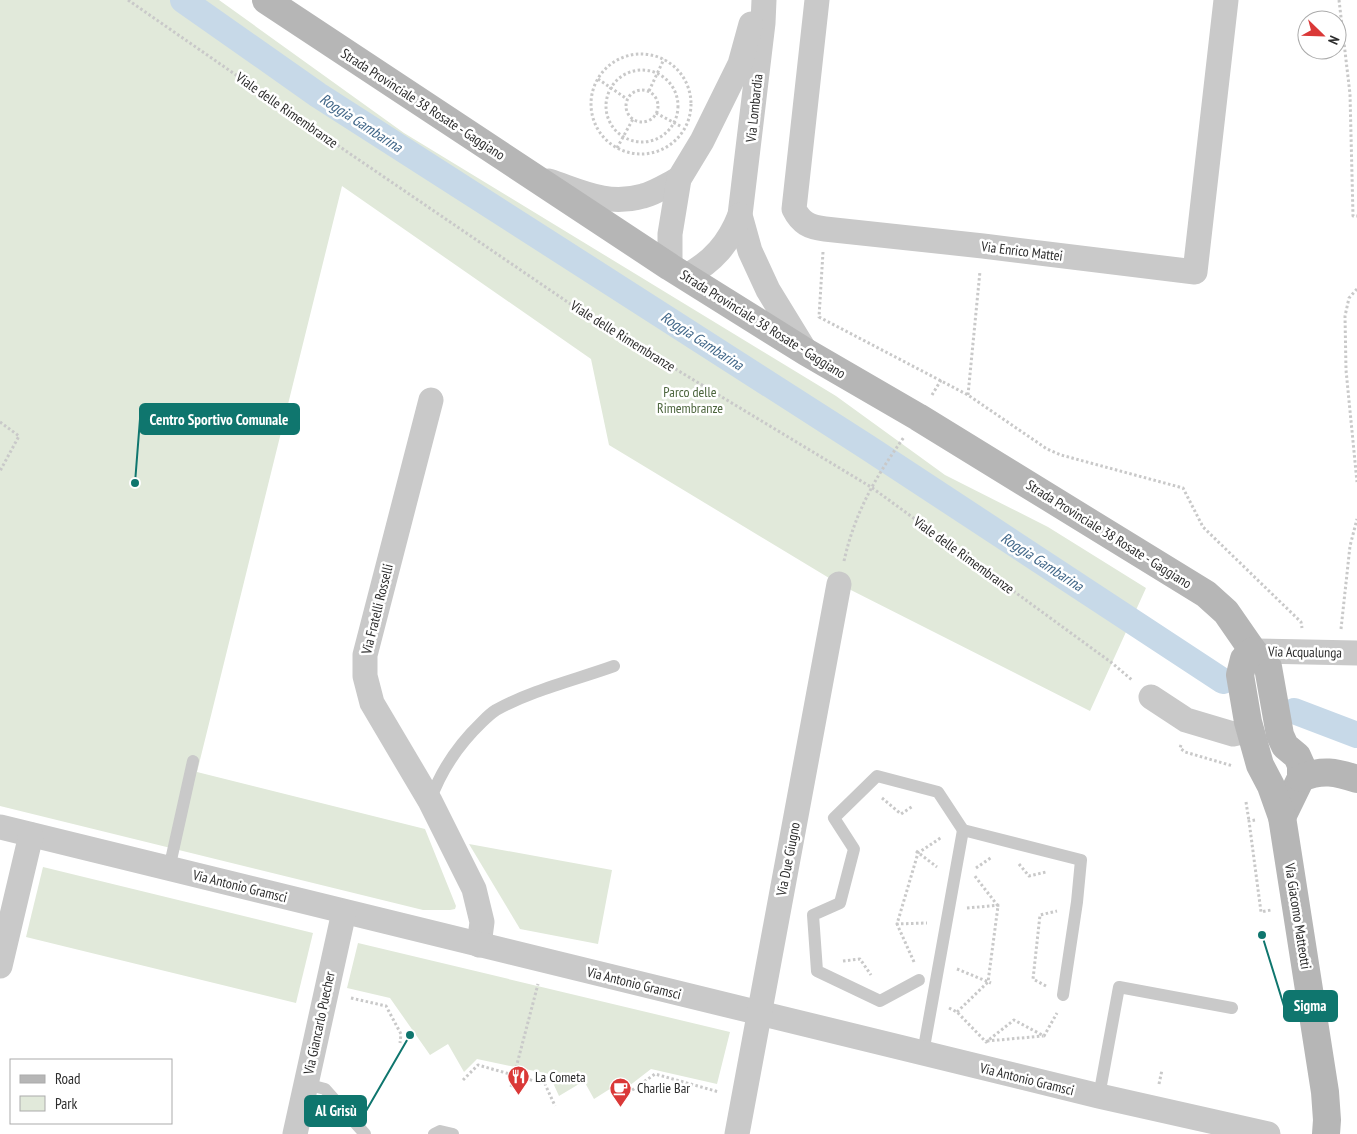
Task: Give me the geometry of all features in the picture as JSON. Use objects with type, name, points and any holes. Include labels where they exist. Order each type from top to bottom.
[{"type":"street","name":"Strada Provinciale 38 Rosate - Gaggiano","points":[[266,0],[678,272],[806,352],[918,417],[1206,594],[1226,612],[1252,651],[1268,666],[1280,735],[1284,746],[1297,756],[1301,765],[1289,784]]},
{"type":"street","name":"Via Lombardia","points":[[756,0],[740,64],[702,140],[679,179],[670,234],[678,272],[698,270],[718,253],[735,229],[740,215],[762,32],[764,0]]},
{"type":"street","name":"Via Enrico Mattei","points":[[817,0],[794,209],[798,218],[806,225],[825,229],[1195,272],[1226,0]]},
{"type":"street","points":[[530,174],[603,199],[622,201],[645,196],[679,179]]},
{"type":"street","name":"Via Lombardia","points":[[740,215],[750,251],[768,290],[806,352]]},
{"type":"street","name":"Via Fratelli Rosselli","points":[[431,400],[365,655],[365,676],[372,703],[430,801],[474,888],[482,922],[480,945]]},
{"type":"street","name":"Via Due Giugno","points":[[737,1134],[839,584]]},
{"type":"street","points":[[1252,651],[1244,659],[1240,675],[1250,730],[1260,765],[1289,784],[1314,773],[1325,772],[1357,779]]},
{"type":"street","name":"Via Acqualunga","points":[[1252,651],[1348,652]]},
{"type":"street","points":[[1151,697],[1186,720],[1233,734],[1250,730]]},
{"type":"street","name":"Via Giacomo Matteotti","points":[[1289,784],[1282,817],[1325,1092],[1326,1134]]},
{"type":"street","name":"Via Antonio Gramsci","points":[[0,827],[1099,1096],[1268,1134]]},
{"type":"street","points":[[0,966],[31,835]]},
{"type":"street","name":"Via Giancarlo Puecher","points":[[295,1134],[344,912]]},
{"type":"lane","points":[[430,801],[437,781],[449,760],[470,733],[495,711],[528,696],[614,666]]},
{"type":"lane","points":[[169,869],[193,761]]},
{"type":"lane","points":[[918,974],[880,1001],[816,971],[813,915],[840,904],[854,849],[834,818],[877,776],[938,792],[962,830],[923,1053]]},
{"type":"lane","points":[[962,830],[1081,860],[1077,902],[1063,995]]},
{"type":"lane","points":[[1099,1096],[1119,988],[1232,1008]]},
{"type":"lane","points":[[306,1084],[326,1089],[365,1134]]},
{"type":"lane","points":[[434,1134],[440,1130],[453,1134]]},
{"type":"path","name":"Viale delle Rimembranze","points":[[128,0],[313,129],[591,318],[871,487],[1112,663],[1151,697]]},
{"type":"path","points":[[1339,0],[1350,94],[1353,216],[1357,216]]},
{"type":"path","points":[[652,54],[664,59],[675,66],[684,77],[690,89],[691,109],[685,128],[676,140],[662,149],[647,154],[632,153],[617,148],[598,130],[593,118],[591,104],[593,91],[598,79],[605,69],[615,61],[627,56],[652,54]]},
{"type":"path","points":[[649,91],[664,59]]},
{"type":"path","points":[[636,70],[647,70],[657,73],[673,85],[677,94],[678,114],[674,124],[667,133],[657,140],[645,143],[622,137],[610,123],[607,114],[606,106],[611,88],[617,79],[626,73],[636,70]]},
{"type":"path","points":[[598,79],[627,99]]},
{"type":"path","points":[[639,90],[649,91],[658,103],[656,113],[646,121],[637,121],[627,112],[627,99],[639,90]]},
{"type":"path","points":[[617,148],[633,119]]},
{"type":"path","points":[[968,395],[983,246]]},
{"type":"path","points":[[1357,289],[1349,298],[1345,316],[1346,370],[1357,482]]},
{"type":"path","points":[[0,422],[19,436],[0,471]]},
{"type":"path","points":[[839,584],[849,538],[861,507],[871,487],[896,448]]},
{"type":"path","points":[[1348,652],[1350,546],[1357,519]]},
{"type":"path","points":[[1186,720],[1180,748],[1185,752],[1242,768]]},
{"type":"path","points":[[1245,795],[1249,821]]},
{"type":"path","points":[[880,796],[901,814],[917,803]]},
{"type":"path","points":[[918,974],[896,924],[917,852],[947,834]]},
{"type":"path","points":[[917,852],[944,872]]},
{"type":"path","points":[[970,881],[972,871],[999,852]]},
{"type":"path","points":[[1018,862],[1029,876],[1047,871]]},
{"type":"path","points":[[957,1012],[990,982],[1000,905],[972,871]]},
{"type":"path","points":[[966,899],[964,908],[1000,905]]},
{"type":"path","points":[[1044,1036],[1064,1000],[1063,995],[1033,979],[1040,915],[1066,909]]},
{"type":"path","points":[[896,924],[933,923]]},
{"type":"path","points":[[834,962],[860,959],[876,982]]},
{"type":"path","points":[[512,1087],[544,961]]},
{"type":"path","points":[[953,968],[990,982]]},
{"type":"path","points":[[326,993],[386,1006],[401,1034],[400,1043]]},
{"type":"path","points":[[945,1014],[946,1006],[957,1012],[986,1042]]},
{"type":"path","points":[[986,1042],[1014,1020],[1044,1036]]},
{"type":"path","points":[[986,1042],[1044,1036]]},
{"type":"path","points":[[463,1080],[478,1065],[545,1084],[555,1106]]},
{"type":"path","points":[[1158,1088],[1162,1070]]},
{"type":"path","points":[[628,1093],[655,1074],[744,1099]]},
{"type":"green space","name":"Parco delle Rimembranze","points":[[0,0],[219,0],[404,133],[836,396],[945,475],[1048,527],[1146,588],[1090,711],[839,584],[609,445],[591,359],[342,186],[197,772],[425,829],[456,906],[455,909],[423,910],[0,806]]},
{"type":"green space","points":[[469,844],[612,870],[598,944],[520,929]]},
{"type":"green space","points":[[43,867],[313,933],[296,1003],[26,937]]},
{"type":"green space","points":[[358,943],[730,1032],[717,1084],[651,1069],[629,1086],[624,1080],[594,1099],[584,1081],[559,1096],[549,1074],[477,1059],[464,1072],[448,1044],[430,1055],[390,998],[347,988]]},
{"type":"waterway","name":"Roggia Gambarina","points":[[183,0],[318,95],[867,447],[1223,681]]},
{"type":"waterway","name":"Roggia Gambarina","points":[[1294,711],[1357,735]]},
{"type":"place","name":"Centro Sportivo Comunale","points":[[135,483]]},
{"type":"place","name":"Sigma","points":[[1262,935]]},
{"type":"place","name":"Al Grisù","points":[[410,1035]]},
{"type":"place","name":"La Cometa","points":[[519,1096]]},
{"type":"place","name":"Charlie Bar","points":[[621,1107]]}]
